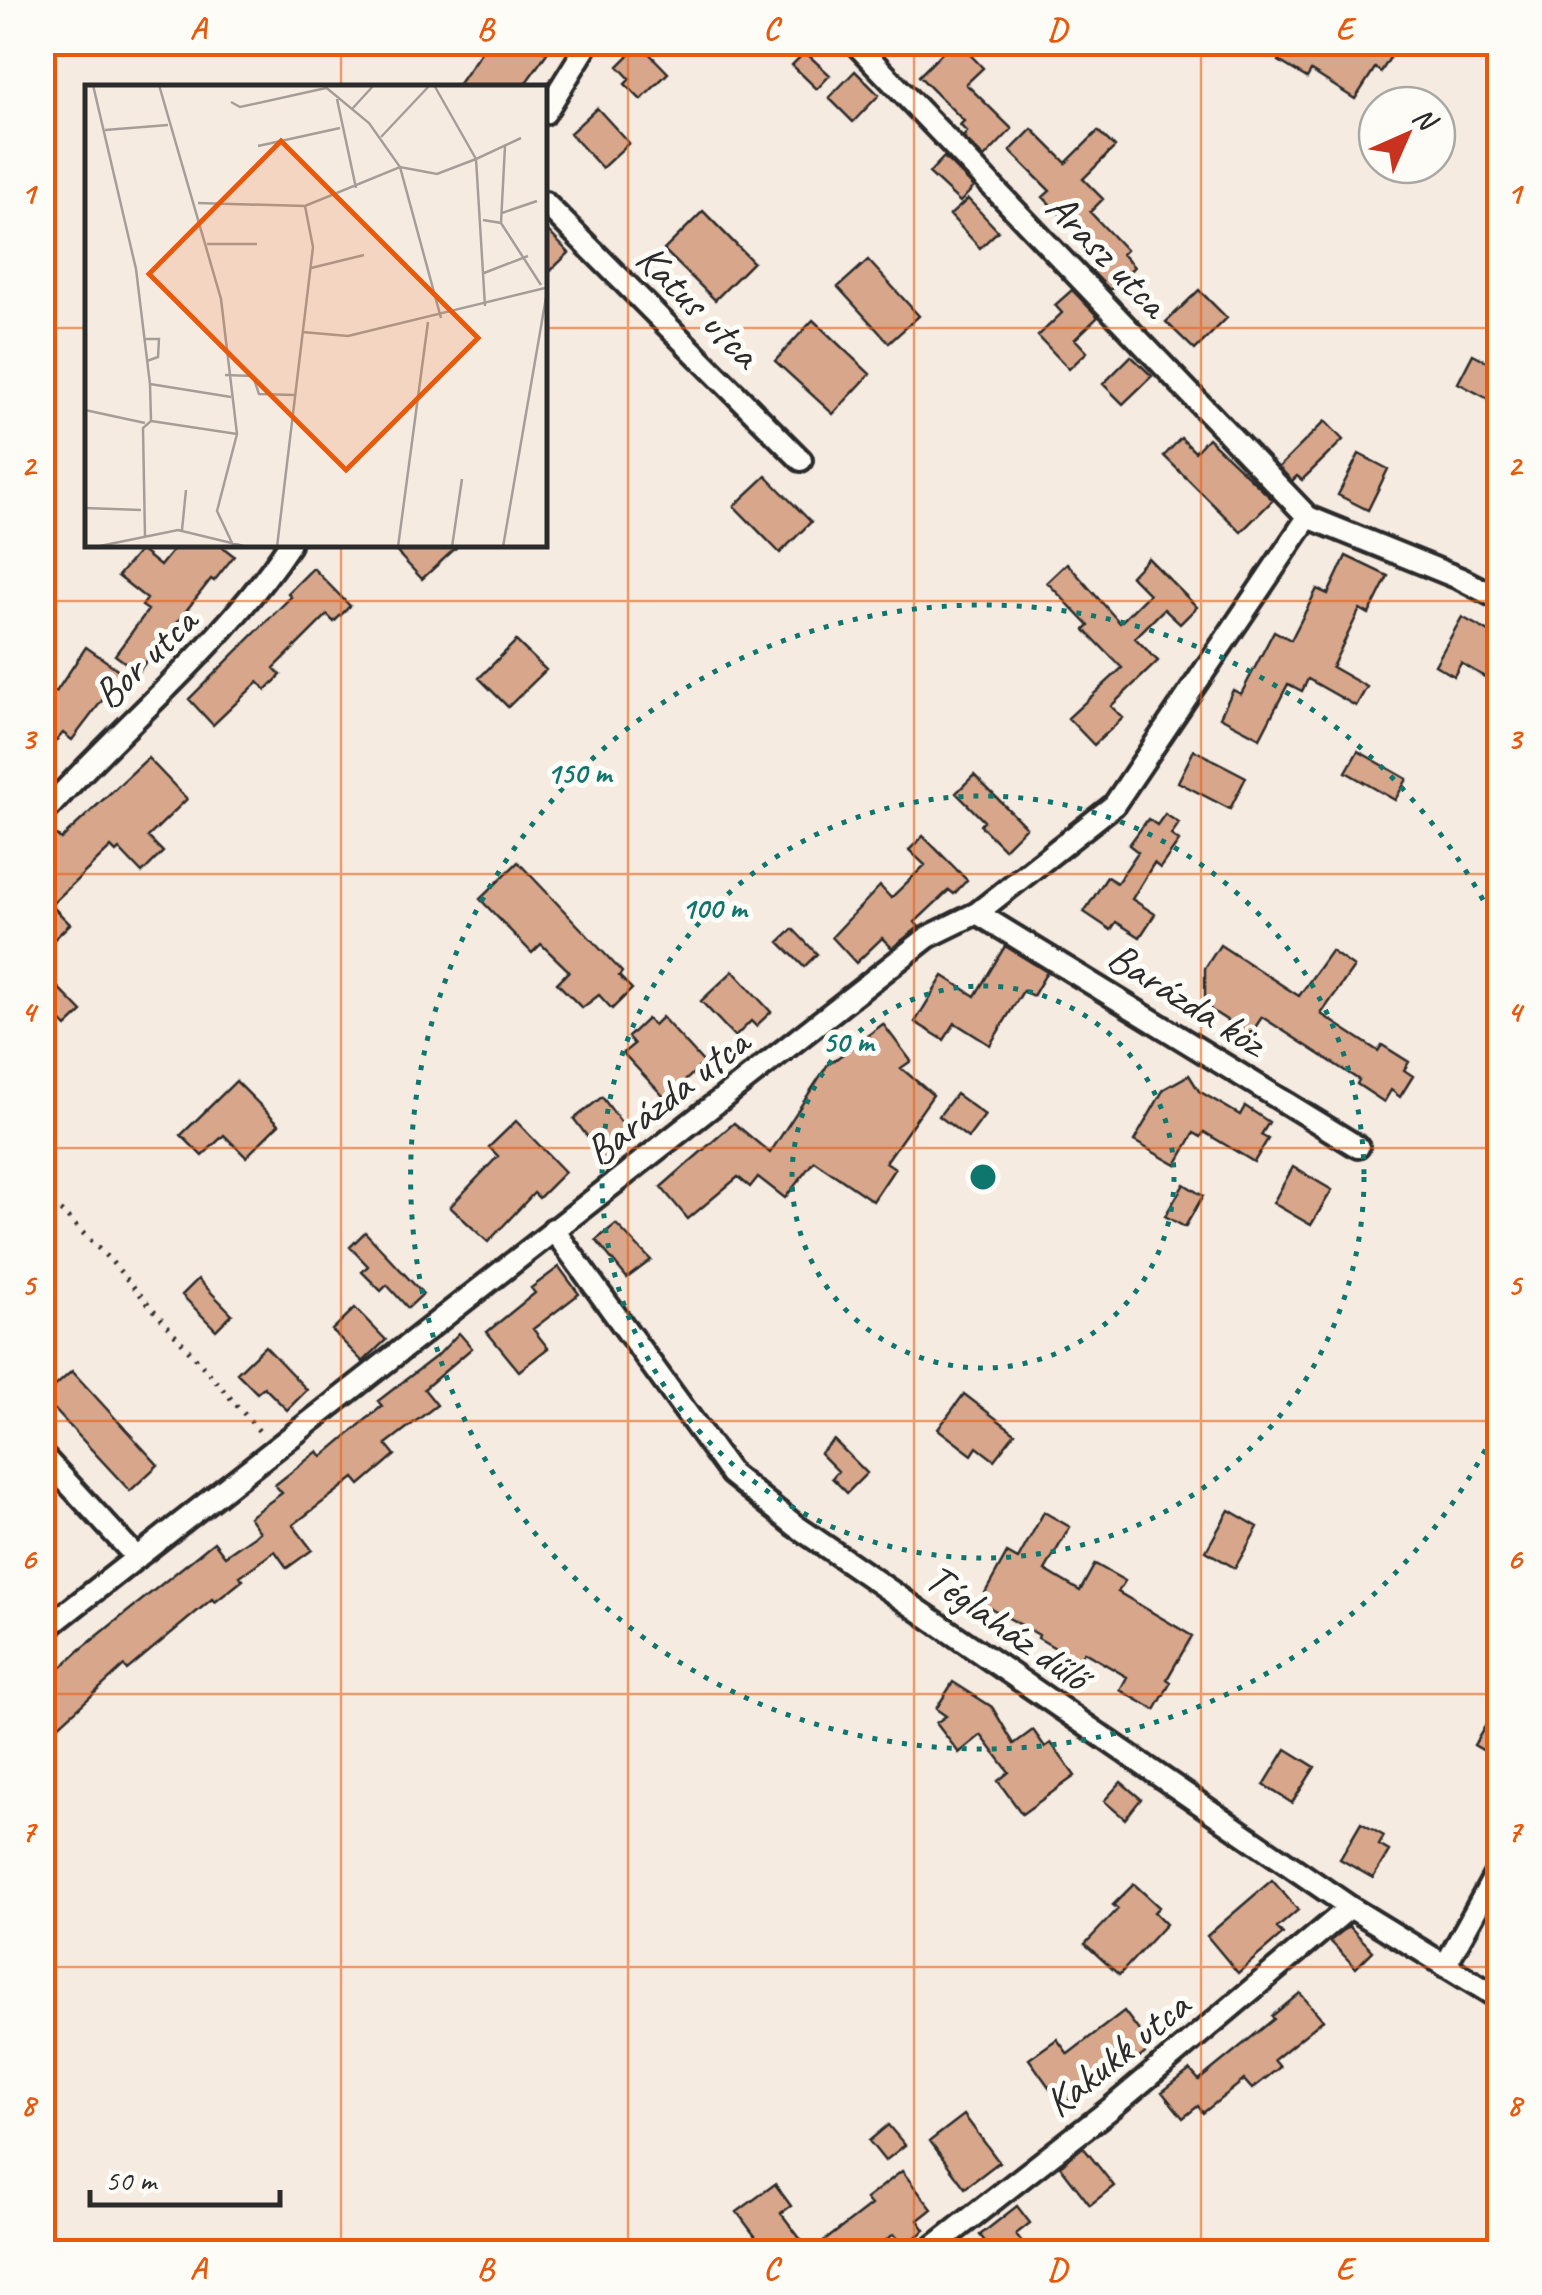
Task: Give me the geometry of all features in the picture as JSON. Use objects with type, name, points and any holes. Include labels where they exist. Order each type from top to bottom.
[{"type":"street","points":[[548,108],[589,42]]},
{"type":"street","name":"Arasz utca","points":[[854,42],[1308,517]]},
{"type":"street","name":"Katus utca","points":[[548,206],[801,460]]},
{"type":"street","points":[[1308,517],[1461,579],[1500,599]]},
{"type":"street","name":"Barázda utca","points":[[42,1632],[928,937],[977,913],[1114,805],[1308,517]]},
{"type":"street","name":"Bor utca","points":[[42,815],[87,765],[231,624],[287,548]]},
{"type":"street","name":"Barázda köz","points":[[977,913],[1358,1147]]},
{"type":"street","name":"Téglaház dűlő","points":[[552,1230],[732,1474],[796,1526],[1350,1908],[1500,2000]]},
{"type":"street","points":[[42,1455],[137,1558]]},
{"type":"street","points":[[1444,1966],[1500,1866]]},
{"type":"street","name":"Kakukk utca","points":[[926,2252],[1110,2109],[1350,1908]]},
{"type":"path","points":[[42,1200],[62,1212],[111,1261],[275,1449]]},
{"type":"building","points":[[488,42],[532,42],[547,53],[524,85],[458,85]]},
{"type":"building","points":[[953,42],[958,42],[983,68],[966,84],[1012,129],[984,158],[963,137],[967,132],[960,125],[964,121],[919,76]]},
{"type":"building","points":[[1290,42],[1400,42],[1381,72],[1375,68],[1364,85],[1357,85],[1355,99],[1311,71],[1307,78],[1279,61]]},
{"type":"building","points":[[640,44],[668,73],[641,100],[625,84],[630,79],[618,66]]},
{"type":"building","points":[[805,52],[830,75],[817,89],[792,65]]},
{"type":"building","points":[[855,71],[879,95],[853,122],[829,98]]},
{"type":"building","points":[[597,108],[629,143],[602,168],[570,133]]},
{"type":"building","points":[[1032,129],[1066,163],[1098,131],[1115,147],[1083,179],[1103,199],[1090,212],[1126,250],[1122,254],[1134,267],[1110,290],[1092,271],[1096,267],[1085,256],[1093,248],[1043,197],[1050,191],[1010,151]]},
{"type":"building","points":[[944,157],[974,187],[960,202],[929,173]]},
{"type":"building","points":[[968,199],[998,231],[980,248],[950,215]]},
{"type":"building","points":[[703,211],[753,262],[715,300],[664,250]]},
{"type":"building","points":[[548,231],[569,253],[548,273]]},
{"type":"building","points":[[868,260],[919,316],[889,343],[838,287]]},
{"type":"building","points":[[1072,290],[1098,317],[1075,339],[1087,352],[1069,369],[1038,336],[1062,313],[1055,305]]},
{"type":"building","points":[[1199,290],[1227,318],[1195,350],[1166,322]]},
{"type":"building","points":[[813,320],[870,374],[833,414],[775,361]]},
{"type":"building","points":[[1473,354],[1500,368],[1500,405],[1458,383]]},
{"type":"building","points":[[1131,356],[1152,376],[1123,404],[1103,384]]},
{"type":"building","points":[[1325,421],[1343,440],[1302,480],[1297,476],[1292,481],[1279,467]]},
{"type":"building","points":[[1181,438],[1195,452],[1208,438],[1273,500],[1241,532],[1164,456]]},
{"type":"building","points":[[1359,454],[1388,469],[1368,510],[1338,495]]},
{"type":"building","points":[[766,476],[811,522],[780,553],[734,506]]},
{"type":"building","points":[[175,548],[224,548],[234,556],[214,581],[211,579],[138,672],[115,655],[148,610],[142,606],[147,599],[118,576],[140,550],[160,566]]},
{"type":"building","points":[[393,548],[456,548],[422,579]]},
{"type":"building","points":[[1346,556],[1388,576],[1369,614],[1360,609],[1332,667],[1367,687],[1356,706],[1308,679],[1302,691],[1288,684],[1260,738],[1220,717],[1233,690],[1241,694],[1274,631],[1291,640],[1317,589],[1328,594]]},
{"type":"building","points":[[1148,558],[1197,607],[1180,624],[1164,609],[1135,638],[1158,661],[1111,706],[1123,718],[1094,745],[1068,718],[1122,668],[1047,582],[1067,563],[1120,623],[1149,594],[1131,576]]},
{"type":"building","points":[[313,568],[350,606],[334,622],[327,615],[274,668],[281,675],[266,690],[258,682],[213,725],[189,699],[291,597],[288,593]]},
{"type":"building","points":[[1462,617],[1500,638],[1500,686],[1461,663],[1454,676],[1435,665]]},
{"type":"building","points":[[516,641],[546,670],[508,707],[479,678]]},
{"type":"building","points":[[86,647],[123,673],[72,740],[63,733],[42,757],[42,682],[56,692]]},
{"type":"building","points":[[1194,750],[1246,777],[1230,809],[1178,782]]},
{"type":"building","points":[[1358,751],[1407,779],[1395,800],[1346,772]]},
{"type":"building","points":[[148,758],[187,799],[148,837],[163,852],[142,873],[119,849],[116,852],[111,847],[51,905],[70,924],[42,951],[42,844],[54,833],[61,839]]},
{"type":"building","points":[[974,775],[1026,827],[1004,849],[980,825],[984,821],[956,793]]},
{"type":"building","points":[[1165,814],[1179,823],[1171,835],[1179,841],[1160,868],[1154,863],[1132,899],[1155,914],[1140,937],[1116,922],[1111,930],[1084,912],[1107,877],[1117,883],[1138,852],[1129,845],[1148,819],[1157,825]]},
{"type":"building","points":[[923,836],[967,880],[954,894],[949,890],[915,922],[919,927],[892,948],[882,938],[856,963],[832,937],[880,886],[891,898],[925,865],[909,850]]},
{"type":"building","points":[[518,862],[622,972],[619,976],[632,989],[612,1009],[599,995],[582,1008],[557,983],[569,971],[541,944],[532,953],[480,899]]},
{"type":"building","points":[[793,929],[817,954],[804,967],[779,942]]},
{"type":"building","points":[[1220,945],[1299,996],[1331,951],[1354,967],[1321,1014],[1378,1051],[1382,1045],[1409,1062],[1404,1070],[1413,1076],[1400,1097],[1391,1090],[1384,1102],[1357,1084],[1359,1080],[1262,1017],[1250,1035],[1211,1010],[1205,1000],[1205,968]]},
{"type":"building","points":[[1005,946],[1047,972],[1033,996],[1023,991],[990,1045],[955,1023],[944,1040],[915,1022],[943,976],[975,996]]},
{"type":"building","points":[[42,971],[82,1012],[66,1027],[42,1002]]},
{"type":"building","points":[[733,971],[771,1012],[756,1026],[751,1021],[735,1037],[701,1001]]},
{"type":"building","points":[[662,1017],[704,1063],[666,1099],[623,1053],[634,1044],[628,1037],[647,1019],[654,1025]]},
{"type":"building","points":[[883,1024],[911,1061],[901,1068],[933,1095],[886,1162],[895,1168],[873,1201],[814,1161],[785,1198],[758,1177],[750,1187],[738,1177],[688,1219],[661,1187],[734,1123],[770,1153],[830,1061]]},
{"type":"building","points":[[1189,1075],[1199,1091],[1240,1115],[1245,1106],[1269,1122],[1261,1135],[1268,1139],[1254,1162],[1204,1132],[1201,1137],[1194,1133],[1176,1165],[1134,1141],[1164,1089]]},
{"type":"building","points":[[236,1081],[279,1124],[246,1157],[224,1135],[202,1156],[181,1135]]},
{"type":"building","points":[[956,1094],[985,1115],[968,1138],[939,1116]]},
{"type":"building","points":[[602,1097],[633,1138],[605,1160],[574,1119]]},
{"type":"building","points":[[516,1121],[565,1172],[539,1198],[534,1193],[488,1242],[450,1207],[498,1156],[489,1147]]},
{"type":"building","points":[[1293,1167],[1332,1190],[1311,1225],[1273,1203]]},
{"type":"building","points":[[1184,1184],[1203,1196],[1185,1227],[1165,1216]]},
{"type":"building","points":[[616,1224],[651,1260],[627,1278],[596,1240]]},
{"type":"building","points":[[365,1232],[423,1294],[408,1308],[387,1285],[381,1291],[362,1272],[368,1266],[350,1247]]},
{"type":"building","points":[[559,1267],[579,1294],[533,1329],[548,1348],[519,1371],[487,1332],[535,1293],[531,1288]]},
{"type":"building","points":[[198,1279],[232,1314],[216,1330],[182,1295]]},
{"type":"building","points":[[355,1308],[386,1340],[363,1362],[332,1330]]},
{"type":"building","points":[[459,1333],[472,1348],[424,1389],[437,1405],[386,1444],[395,1455],[360,1485],[354,1478],[293,1525],[312,1550],[287,1568],[275,1551],[127,1670],[124,1666],[42,1741],[42,1685],[214,1542],[225,1556],[260,1532],[249,1517],[282,1493],[275,1485],[318,1451],[322,1457],[382,1406],[378,1401],[439,1354]]},
{"type":"building","points":[[265,1346],[307,1390],[287,1410],[264,1387],[257,1393],[237,1373]]},
{"type":"building","points":[[72,1371],[158,1465],[130,1491],[43,1397]]},
{"type":"building","points":[[964,1394],[1015,1433],[994,1460],[977,1447],[972,1455],[938,1429]]},
{"type":"building","points":[[834,1440],[867,1473],[847,1493],[832,1478],[838,1471],[820,1453]]},
{"type":"building","points":[[1229,1510],[1258,1527],[1235,1568],[1206,1551]]},
{"type":"building","points":[[1044,1512],[1070,1527],[1045,1570],[1080,1591],[1095,1564],[1125,1581],[1118,1592],[1192,1636],[1167,1679],[1171,1682],[1155,1710],[1120,1690],[1127,1677],[1084,1652],[1078,1661],[980,1602],[1007,1553],[1018,1559]]},
{"type":"building","points":[[953,1682],[992,1707],[1014,1744],[1033,1730],[1045,1747],[1051,1743],[1075,1776],[1022,1814],[998,1781],[1009,1772],[981,1735],[959,1753],[936,1723],[946,1716],[936,1709]]},
{"type":"building","points":[[1500,1701],[1500,1760],[1474,1745]]},
{"type":"building","points":[[1286,1749],[1315,1767],[1292,1803],[1264,1785]]},
{"type":"building","points":[[1121,1782],[1141,1799],[1125,1819],[1104,1801]]},
{"type":"building","points":[[1361,1823],[1384,1836],[1379,1845],[1389,1851],[1373,1878],[1340,1859]]},
{"type":"building","points":[[1272,1880],[1298,1910],[1277,1928],[1283,1934],[1238,1973],[1207,1936]]},
{"type":"building","points":[[1134,1884],[1159,1907],[1154,1912],[1166,1924],[1119,1975],[1085,1944],[1118,1909],[1113,1905]]},
{"type":"building","points":[[1349,1926],[1373,1951],[1356,1968],[1330,1941]]},
{"type":"building","points":[[1300,1993],[1323,2020],[1274,2060],[1280,2067],[1252,2089],[1244,2080],[1203,2113],[1198,2106],[1183,2118],[1162,2092],[1190,2070],[1199,2080]]},
{"type":"building","points":[[1124,2011],[1152,2048],[1120,2073],[1116,2067],[1062,2105],[1029,2059],[1057,2039],[1068,2054]]},
{"type":"building","points":[[964,2115],[999,2162],[965,2188],[930,2141]]},
{"type":"building","points":[[888,2125],[905,2145],[885,2161],[869,2141]]},
{"type":"building","points":[[1083,2147],[1114,2186],[1090,2205],[1060,2166]]},
{"type":"building","points":[[902,2171],[932,2209],[918,2220],[925,2230],[904,2246],[894,2234],[871,2252],[810,2252],[871,2205],[866,2199]]},
{"type":"building","points":[[775,2184],[791,2206],[781,2213],[810,2252],[767,2252],[737,2212]]},
{"type":"building","points":[[1017,2206],[1030,2223],[1016,2234],[1030,2252],[993,2252],[980,2235]]}]
